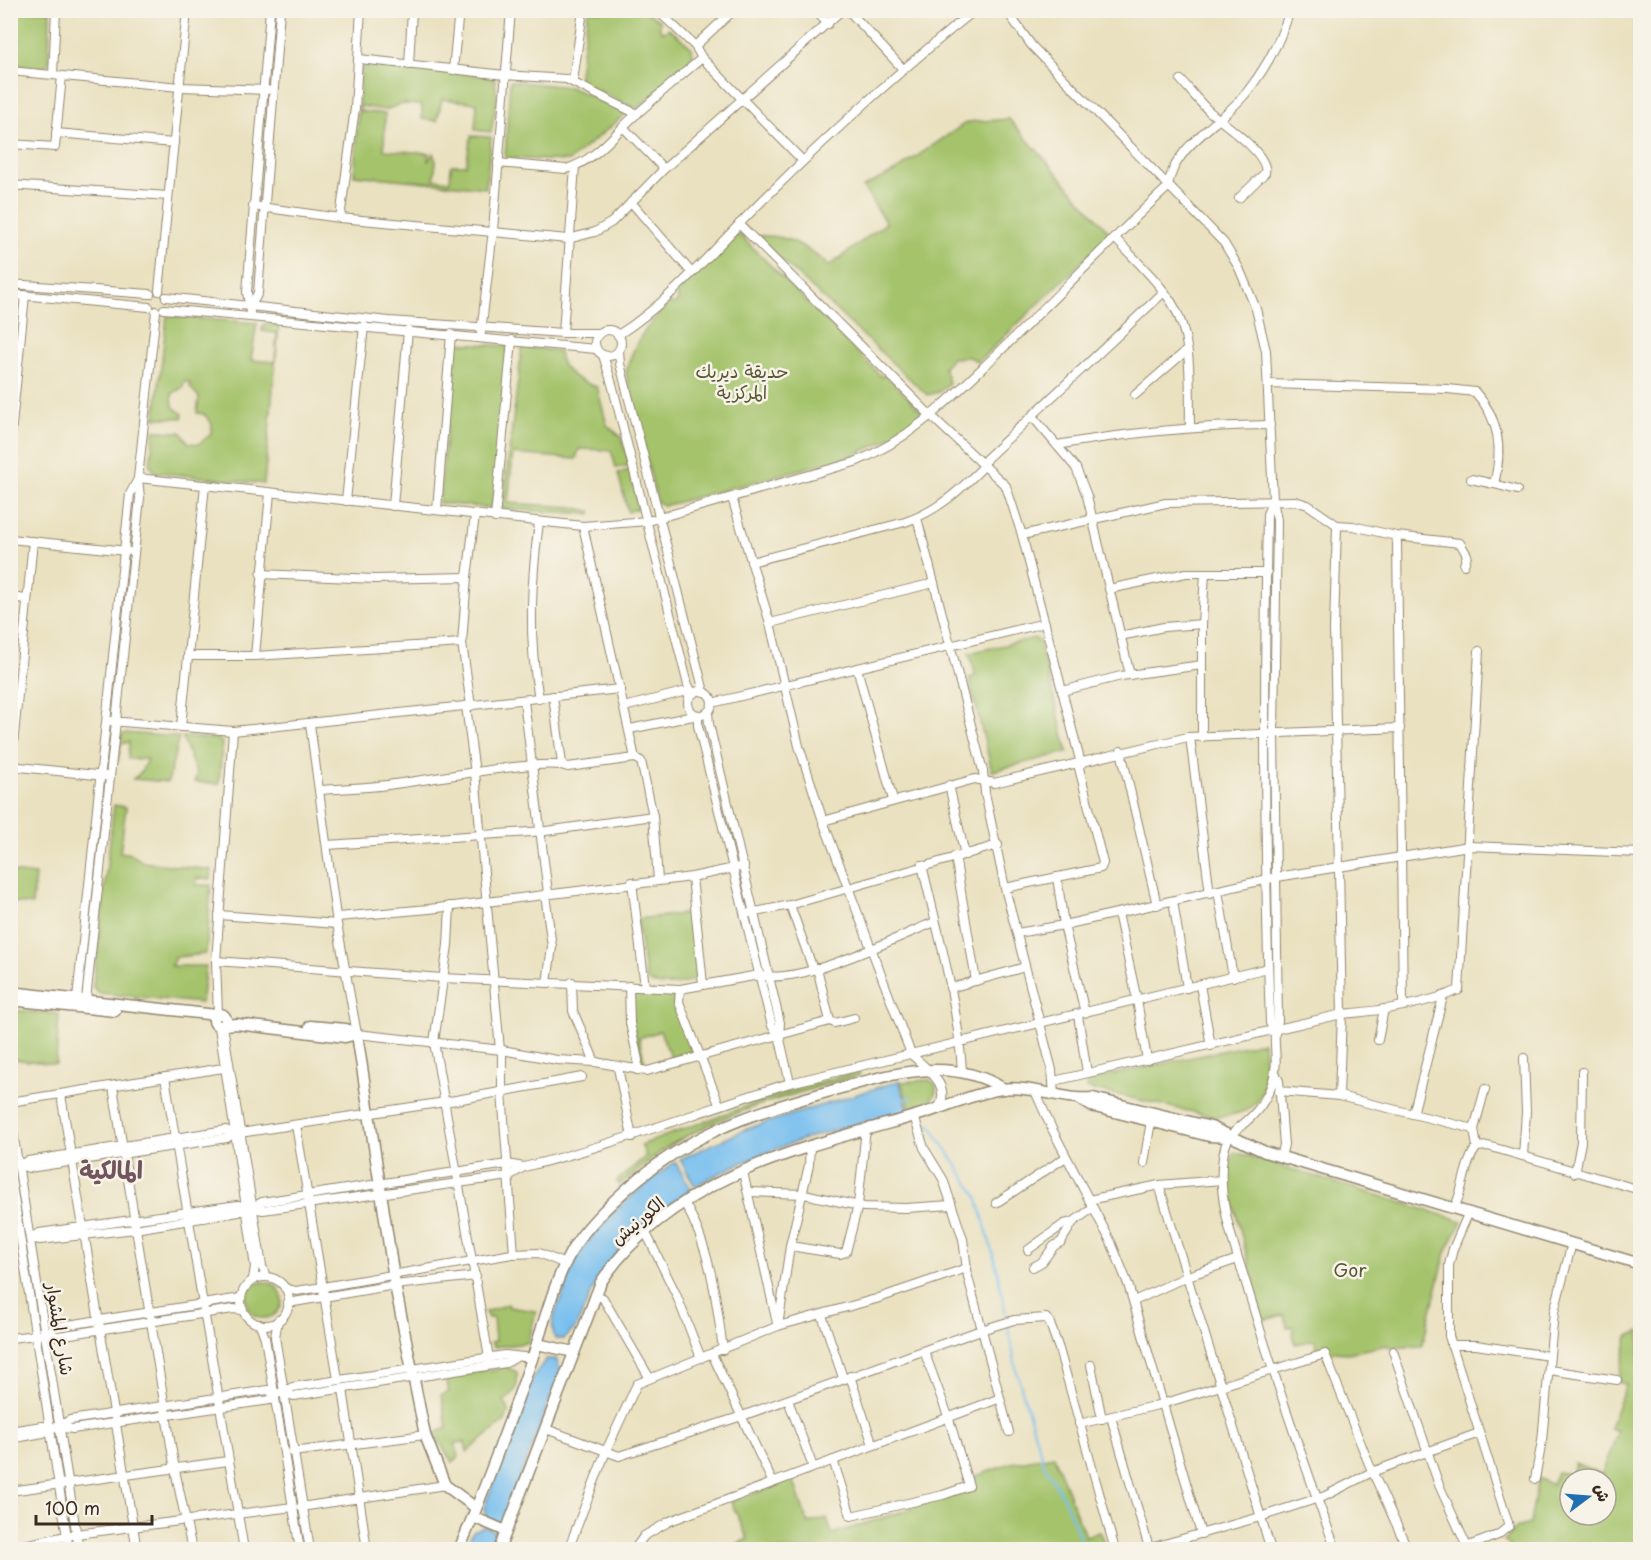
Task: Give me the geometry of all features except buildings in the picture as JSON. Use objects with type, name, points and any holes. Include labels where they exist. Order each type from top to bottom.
[{"type":"main road","points":[[10,992],[81,1000],[237,1024],[345,1037],[357,1034],[394,1281],[425,1435],[445,1485],[476,1515],[503,1530]]},
{"type":"main road","points":[[10,1000],[220,1021]]},
{"type":"main road","points":[[460,1549],[476,1515],[532,1358],[539,1345],[565,1264],[584,1232],[605,1209],[672,1152],[724,1126],[861,1082],[927,1069],[962,1071],[1004,1089],[1035,1091],[1080,1099],[1093,1098],[1211,1127],[1228,1137],[1281,1157],[1641,1264]]},
{"type":"main road","name":"الكورنيش","points":[[499,1550],[503,1530],[546,1429],[570,1351],[596,1295],[620,1254],[645,1231],[684,1202],[743,1172],[810,1145],[1004,1089]]},
{"type":"main road","points":[[1080,1099],[1091,1106],[1209,1136],[1228,1137]]},
{"type":"main road","points":[[539,1345],[570,1351]]},
{"type":"street","points":[[10,144],[55,147],[56,10]]},
{"type":"street","points":[[81,1000],[100,775],[111,721],[134,552],[140,498],[138,478],[156,309],[163,294],[168,196],[187,10]]},
{"type":"street","points":[[250,311],[247,292],[270,10]]},
{"type":"street","points":[[250,311],[258,293],[280,10]]},
{"type":"street","points":[[340,218],[355,108],[361,10]]},
{"type":"street","points":[[409,65],[412,10]]},
{"type":"street","points":[[453,70],[459,10]]},
{"type":"street","points":[[481,332],[493,230],[511,10]]},
{"type":"street","points":[[573,81],[583,10]]},
{"type":"street","points":[[657,10],[695,46],[702,58],[803,161]]},
{"type":"street","points":[[695,46],[734,10]]},
{"type":"street","points":[[815,10],[828,24]]},
{"type":"street","points":[[253,206],[340,218],[493,230],[568,239],[605,227],[664,169],[842,10]]},
{"type":"street","points":[[848,10],[902,68]]},
{"type":"street","points":[[618,335],[636,324],[902,68],[975,10]]},
{"type":"street","points":[[1006,10],[1032,46],[1224,243],[1239,268],[1260,323],[1268,384],[1272,500],[1277,520],[1269,735]]},
{"type":"street","points":[[138,478],[583,526],[648,521],[855,462],[888,447],[932,416],[1168,187],[1170,174],[1190,146],[1246,94],[1266,66],[1290,10]]},
{"type":"street","points":[[359,58],[453,70],[573,81],[637,114]]},
{"type":"street","points":[[498,163],[566,169],[575,166],[611,140],[637,114],[702,58]]},
{"type":"street","points":[[10,71],[180,87],[273,90]]},
{"type":"street","points":[[1181,80],[1211,113],[1221,118],[1264,160],[1267,167],[1265,173],[1239,198]]},
{"type":"street","points":[[623,127],[664,169]]},
{"type":"street","points":[[56,133],[174,143]]},
{"type":"street","points":[[563,333],[575,166]]},
{"type":"street","points":[[10,185],[168,196]]},
{"type":"street","points":[[631,202],[691,272]]},
{"type":"street","points":[[739,224],[932,416],[1006,486],[1022,535],[1045,623],[1103,863],[1101,868],[1005,888]]},
{"type":"street","points":[[1114,237],[1164,292],[1177,314],[1186,350],[1190,426]]},
{"type":"street","points":[[249,269],[259,270]]},
{"type":"street","points":[[10,284],[163,294],[250,311]]},
{"type":"street","points":[[751,562],[917,518],[943,503],[984,466],[986,459],[1164,292]]},
{"type":"street","points":[[10,294],[156,309],[250,311],[481,332],[512,340],[599,352],[612,356],[619,351]]},
{"type":"street","points":[[150,294],[156,309]]},
{"type":"street","points":[[10,445],[14,376],[25,295]]},
{"type":"street","points":[[307,316],[364,326],[451,334],[600,333],[607,330],[618,335],[621,342],[619,351],[633,417],[704,692],[710,707],[709,723],[770,978],[780,1023],[779,1035],[790,1083]]},
{"type":"street","points":[[346,501],[364,326]]},
{"type":"street","points":[[393,506],[408,330]]},
{"type":"street","points":[[600,333],[595,340],[622,420],[688,685],[693,694]]},
{"type":"street","points":[[437,510],[451,334]]},
{"type":"street","points":[[495,518],[512,340]]},
{"type":"street","points":[[1135,395],[1186,350]]},
{"type":"street","points":[[1268,384],[1448,388],[1475,392],[1488,410],[1499,441],[1501,459],[1494,484]]},
{"type":"street","points":[[1032,416],[1076,468],[1092,518],[1130,675]]},
{"type":"street","points":[[622,420],[633,417]]},
{"type":"street","points":[[1057,445],[1134,432],[1190,426],[1270,425]]},
{"type":"street","points":[[81,1000],[110,776],[111,721],[130,494],[138,478]]},
{"type":"street","points":[[1471,478],[1517,490]]},
{"type":"street","points":[[181,727],[205,485]]},
{"type":"street","points":[[255,656],[270,493]]},
{"type":"street","points":[[732,498],[770,623],[799,746],[823,820],[911,1054],[927,1069],[941,1088],[941,1103],[938,1109]]},
{"type":"street","points":[[1272,500],[1267,514],[1269,735],[1278,1021],[1274,1029],[1275,1072],[1284,1145],[1281,1157]]},
{"type":"street","points":[[1022,535],[1166,503],[1272,500],[1308,505],[1337,525],[1353,526],[1396,536],[1460,543],[1467,555],[1464,565]]},
{"type":"street","points":[[475,514],[466,577],[462,643],[481,834],[484,902],[501,1050],[514,1254]]},
{"type":"street","points":[[917,518],[984,782],[1005,888],[1054,1081],[1054,1094]]},
{"type":"street","points":[[539,522],[530,584],[531,653],[539,699]]},
{"type":"street","points":[[1337,525],[1334,629],[1342,1014],[1339,1096]]},
{"type":"street","points":[[583,526],[630,729],[634,758]]},
{"type":"street","points":[[1396,536],[1403,1005]]},
{"type":"street","points":[[10,539],[134,552]]},
{"type":"street","points":[[33,541],[27,599],[14,681],[11,766],[110,776]]},
{"type":"street","points":[[1109,589],[1166,576],[1205,573],[1267,573]]},
{"type":"street","points":[[1202,737],[1202,624],[1205,573]]},
{"type":"street","points":[[261,574],[375,579],[466,577]]},
{"type":"street","points":[[770,623],[934,583]]},
{"type":"street","points":[[10,597],[27,599]]},
{"type":"street","points":[[630,729],[698,715],[710,707],[785,686],[1045,623]]},
{"type":"street","points":[[1120,636],[1164,627],[1202,624]]},
{"type":"street","points":[[188,656],[255,656],[462,643]]},
{"type":"street","points":[[1054,1081],[1342,1014],[1384,1009],[1443,997],[1459,990],[1469,846],[1473,719],[1479,651]]},
{"type":"street","points":[[1062,691],[1130,675],[1202,665]]},
{"type":"street","points":[[857,668],[893,800]]},
{"type":"street","points":[[111,721],[233,731],[620,689]]},
{"type":"street","points":[[624,707],[684,692],[693,694],[704,692]]},
{"type":"street","points":[[693,694],[688,704],[691,711],[698,715]]},
{"type":"street","points":[[553,696],[562,764]]},
{"type":"street","points":[[524,701],[534,765],[552,947],[547,983]]},
{"type":"street","points":[[698,715],[698,726],[759,975],[772,1026],[779,1035]]},
{"type":"street","points":[[310,724],[338,921],[357,1034],[501,1050],[557,1060],[595,1062],[618,1068],[652,1071],[830,1021],[835,1023],[854,1018]]},
{"type":"street","points":[[823,820],[975,779],[994,783],[1190,737],[1400,728]]},
{"type":"street","points":[[233,731],[216,961],[223,1068],[236,1133]]},
{"type":"street","points":[[1190,737],[1214,892],[1233,977]]},
{"type":"street","points":[[1121,752],[1157,905]]},
{"type":"street","points":[[320,790],[392,785],[534,765],[562,764],[568,767],[634,758],[641,761],[653,816],[658,880]]},
{"type":"street","points":[[949,785],[965,855]]},
{"type":"street","points":[[327,845],[541,832],[653,816]]},
{"type":"street","points":[[744,914],[790,905],[922,865],[998,845]]},
{"type":"street","points":[[1017,933],[1157,905],[1272,878],[1402,855],[1469,846],[1641,853]]},
{"type":"street","points":[[955,856],[976,981]]},
{"type":"street","points":[[922,865],[961,1043],[962,1071]]},
{"type":"street","points":[[219,915],[338,921],[632,882],[692,877],[744,866]]},
{"type":"street","points":[[692,877],[703,984]]},
{"type":"street","points":[[1057,877],[1081,1014],[1088,1073]]},
{"type":"street","points":[[1272,878],[1268,968],[1270,1023],[1274,1029]]},
{"type":"street","points":[[632,882],[645,987]]},
{"type":"street","points":[[1173,901],[1187,988]]},
{"type":"street","points":[[790,905],[815,969],[830,1021]]},
{"type":"street","points":[[450,906],[434,1042],[446,1102],[457,1183],[474,1260],[489,1358]]},
{"type":"street","points":[[1118,913],[1137,1000],[1147,1060]]},
{"type":"street","points":[[216,961],[442,978],[572,982],[680,989],[759,975],[770,978],[815,969],[935,922]]},
{"type":"street","points":[[950,988],[1025,967]]},
{"type":"street","points":[[381,1187],[457,1183],[509,1176],[524,1167],[632,1137],[719,1104],[790,1083],[1268,968]]},
{"type":"street","points":[[572,982],[573,1011],[595,1062]]},
{"type":"street","points":[[629,986],[630,1023],[638,1060],[637,1070]]},
{"type":"street","points":[[1200,986],[1211,1046]]},
{"type":"street","points":[[680,989],[679,1002],[719,1104]]},
{"type":"street","points":[[1413,1113],[1443,997]]},
{"type":"street","points":[[1378,1040],[1384,1009]]},
{"type":"street","points":[[220,1021],[255,1267],[253,1279],[243,1291],[241,1298],[247,1317],[260,1324],[266,1338],[292,1452],[300,1550]]},
{"type":"street","points":[[1523,1156],[1526,1112],[1524,1058]]},
{"type":"street","points":[[10,1102],[223,1068]]},
{"type":"street","points":[[618,1068],[632,1137]]},
{"type":"street","points":[[1275,1072],[1262,1104],[1228,1137],[1223,1156],[1222,1180],[1238,1259],[1274,1372],[1336,1550]]},
{"type":"street","points":[[1575,1173],[1581,1142],[1582,1072]]},
{"type":"street","points":[[165,1077],[244,1550]]},
{"type":"street","points":[[13,1168],[28,1161],[72,1158],[176,1143],[226,1130],[236,1133],[296,1125],[446,1102],[582,1077]]},
{"type":"street","points":[[113,1087],[175,1470],[188,1522],[192,1550]]},
{"type":"street","points":[[1454,1208],[1462,1193],[1471,1159],[1477,1147],[1474,1129],[1485,1089]]},
{"type":"street","points":[[1035,1091],[1066,1157],[1111,1242],[1134,1301],[1162,1404],[1202,1534]]},
{"type":"street","points":[[1279,1091],[1339,1096],[1474,1129]]},
{"type":"street","points":[[61,1095],[82,1232],[116,1418],[137,1550]]},
{"type":"street","name":"شارع المشوار","points":[[10,1113],[13,1168],[72,1536],[79,1550]]},
{"type":"street","points":[[914,1116],[924,1148],[943,1179],[963,1239],[966,1268],[998,1399],[1009,1432]]},
{"type":"street","points":[[1144,1163],[1151,1121]]},
{"type":"street","points":[[296,1125],[338,1379]]},
{"type":"street","points":[[790,1246],[843,1254],[847,1250],[858,1205],[866,1128]]},
{"type":"street","points":[[778,1326],[790,1246],[810,1165],[810,1145]]},
{"type":"street","points":[[1477,1147],[1488,1146],[1575,1173],[1641,1190]]},
{"type":"street","points":[[996,1203],[1066,1157]]},
{"type":"street","points":[[10,1241],[26,1239],[39,1233],[82,1232],[188,1217],[238,1205],[248,1207],[262,1202],[308,1199],[507,1164],[524,1167]]},
{"type":"street","points":[[743,1172],[778,1326]]},
{"type":"street","points":[[1033,1267],[1042,1262],[1054,1246],[1061,1242],[1073,1222],[1091,1204],[1159,1185],[1222,1180]]},
{"type":"street","points":[[1159,1185],[1188,1276],[1219,1387],[1271,1550]]},
{"type":"street","points":[[749,1192],[804,1194],[858,1205],[906,1208],[951,1204]]},
{"type":"street","points":[[684,1202],[698,1227],[712,1270],[723,1350]]},
{"type":"street","points":[[248,1207],[266,1277]]},
{"type":"street","points":[[1458,1550],[1468,1548],[1503,1532],[1509,1526],[1449,1336],[1449,1265],[1452,1249],[1468,1214]]},
{"type":"street","points":[[1028,1251],[1064,1224],[1073,1222]]},
{"type":"street","points":[[645,1231],[676,1294],[701,1358]]},
{"type":"street","points":[[1535,1479],[1542,1442],[1554,1312],[1572,1243]]},
{"type":"street","points":[[394,1281],[474,1260],[514,1254],[539,1253],[565,1264]]},
{"type":"street","points":[[1134,1301],[1188,1276],[1238,1259]]},
{"type":"street","points":[[568,1550],[606,1451],[637,1383],[778,1326],[822,1315],[966,1268]]},
{"type":"street","points":[[288,1303],[324,1292],[394,1281],[476,1276]]},
{"type":"street","points":[[253,1279],[266,1277],[277,1280],[285,1288],[296,1291],[324,1292]]},
{"type":"street","points":[[285,1288],[288,1303],[278,1320],[275,1337],[279,1394],[297,1507],[310,1550]]},
{"type":"street","points":[[596,1295],[603,1298],[649,1377]]},
{"type":"street","points":[[204,1310],[241,1298]]},
{"type":"street","points":[[10,1338],[41,1334],[55,1327],[99,1326],[204,1310],[243,1310]]},
{"type":"street","points":[[822,1315],[873,1445]]},
{"type":"street","points":[[546,1429],[619,1456],[788,1400],[981,1330],[1014,1320],[1041,1317],[1049,1321],[1115,1550]]},
{"type":"street","points":[[260,1324],[278,1320]]},
{"type":"street","points":[[1451,1345],[1476,1345],[1549,1356]]},
{"type":"street","points":[[833,1460],[851,1516],[969,1486],[948,1416],[924,1351]]},
{"type":"street","points":[[1393,1351],[1426,1451],[1468,1548]]},
{"type":"street","points":[[712,1354],[772,1481]]},
{"type":"street","points":[[10,1431],[42,1426],[72,1429],[166,1406],[268,1390],[294,1396],[343,1389],[505,1355],[515,1358],[532,1358]]},
{"type":"street","points":[[1079,1424],[1162,1404],[1326,1355],[1372,1472],[1408,1550]]},
{"type":"street","points":[[116,1418],[168,1416],[221,1409],[270,1401],[293,1387],[338,1379],[506,1363],[515,1358]]},
{"type":"street","points":[[1091,1365],[1146,1549],[1260,1517],[1318,1497],[1338,1490],[1372,1472],[1479,1433]]},
{"type":"street","points":[[1549,1370],[1617,1380]]},
{"type":"street","points":[[343,1389],[367,1550]]},
{"type":"street","points":[[634,1550],[644,1536],[656,1528],[772,1481],[998,1399]]},
{"type":"street","points":[[788,1400],[813,1467]]},
{"type":"street","points":[[10,1439],[43,1433],[55,1427]]},
{"type":"street","points":[[292,1452],[425,1435]]},
{"type":"street","points":[[10,1491],[228,1461]]},
{"type":"street","points":[[11,1546],[72,1536],[360,1500],[445,1485]]},
{"type":"street","name":"شارع المشوار","points":[[69,1550],[72,1536]]},
{"type":"street","points":[[453,1550],[460,1549]]},
{"type":"green space","points":[[10,11],[50,11],[49,63],[43,68],[11,65]]},
{"type":"green space","points":[[588,11],[645,11],[660,21],[660,30],[664,32],[669,28],[692,48],[694,61],[636,109],[578,81]]},
{"type":"green space","points":[[368,66],[481,75],[495,79],[497,99],[491,132],[475,130],[477,103],[442,99],[437,121],[422,119],[422,105],[401,104],[385,110],[360,106],[360,111],[385,114],[384,150],[429,153],[428,162],[433,153],[436,161],[434,179],[450,181],[451,165],[466,165],[471,136],[491,137],[486,188],[354,175],[361,68]]},
{"type":"green space","points":[[510,81],[570,87],[627,113],[569,161],[505,158]]},
{"type":"green space","points":[[1009,119],[1111,234],[978,362],[970,357],[952,358],[944,367],[949,383],[939,392],[927,395],[756,236],[787,239],[804,247],[829,266],[886,223],[863,187],[894,172],[967,122]]},
{"type":"green space","name":"حديقة ديريك المركزية","points":[[740,235],[882,377],[885,374],[923,413],[888,440],[851,456],[664,506],[657,502],[626,373],[629,361],[649,326],[670,302],[673,305],[678,301],[677,293],[730,238]]},
{"type":"green space","points":[[167,316],[257,323],[251,360],[275,362],[277,333],[262,331],[263,324],[279,325],[264,484],[155,472],[150,465],[154,431],[181,432],[189,443],[199,444],[211,434],[212,424],[204,414],[197,413],[199,397],[190,387],[190,382],[184,382],[183,387],[172,394],[173,407],[183,414],[182,418],[155,418]]},
{"type":"green space","points":[[456,343],[508,346],[497,487],[491,508],[439,503]]},
{"type":"green space","points":[[522,347],[559,351],[563,364],[572,375],[597,387],[607,425],[621,437],[630,465],[616,468],[611,450],[579,449],[576,459],[513,454],[508,503],[572,507],[591,511],[591,514],[502,509]]},
{"type":"green space","points":[[630,470],[639,508],[628,512],[618,473]]},
{"type":"green space","points":[[1035,638],[1039,641],[1068,752],[992,771],[969,678],[976,676],[969,653]]},
{"type":"green space","points":[[126,733],[179,737],[168,782],[133,779],[141,772],[147,759],[128,759],[129,742],[121,744],[118,762],[121,735]]},
{"type":"green space","points":[[182,737],[219,739],[222,744],[219,784],[194,782],[197,775]]},
{"type":"green space","points":[[114,805],[126,807],[120,852],[131,854],[143,862],[212,870],[211,879],[197,878],[196,885],[211,885],[206,954],[175,957],[171,966],[206,966],[201,1003],[98,993],[93,987]]},
{"type":"green space","points":[[11,872],[35,875],[32,905],[11,902]]},
{"type":"green space","points":[[692,913],[700,969],[697,978],[672,985],[651,983],[646,980],[637,919]]},
{"type":"green space","points":[[631,992],[672,993],[692,1051],[654,1065],[671,1058],[660,1031],[639,1038],[645,1064],[642,1067],[633,1025]]},
{"type":"green space","points":[[11,1010],[59,1014],[56,1064],[11,1059]]},
{"type":"green space","points":[[1263,1042],[1264,1085],[1261,1096],[1255,1104],[1233,1115],[1215,1117],[1086,1088],[1087,1080]]},
{"type":"green space","points":[[858,1071],[860,1075],[762,1104],[716,1122],[667,1148],[619,1185],[617,1181],[646,1156],[641,1145],[779,1094]]},
{"type":"green space","points":[[930,1080],[936,1085],[932,1099],[910,1108],[901,1082]]},
{"type":"green space","name":"Gor","points":[[1235,1152],[1462,1221],[1446,1252],[1422,1346],[1389,1348],[1388,1345],[1348,1353],[1318,1351],[1315,1340],[1295,1344],[1292,1326],[1287,1327],[1284,1315],[1263,1320],[1228,1182],[1229,1164]]},
{"type":"green space","points":[[264,1282],[276,1288],[282,1300],[276,1312],[264,1318],[252,1312],[246,1300],[252,1288]]},
{"type":"green space","points":[[508,1304],[509,1307],[536,1311],[528,1343],[493,1347],[491,1343],[495,1341],[493,1318],[488,1318],[485,1312]]},
{"type":"green space","points":[[1640,1331],[1640,1549],[1513,1549],[1504,1541],[1515,1528],[1530,1524],[1538,1478],[1552,1485],[1557,1472],[1558,1527],[1618,1527],[1618,1467],[1605,1467],[1618,1431],[1610,1428],[1626,1384],[1618,1382],[1628,1336]]},
{"type":"green space","points":[[504,1366],[517,1372],[517,1385],[514,1392],[504,1401],[509,1410],[505,1421],[467,1452],[465,1442],[455,1443],[459,1456],[452,1462],[434,1433],[447,1428],[441,1395],[449,1392],[446,1378],[489,1369],[491,1371]]},
{"type":"green space","points":[[1054,1456],[1085,1536],[1100,1532],[1106,1549],[723,1550],[748,1539],[731,1502],[793,1479],[808,1523],[827,1518],[832,1534],[976,1488],[974,1477],[1011,1463]]},
{"type":"water","points":[[899,1081],[909,1112],[826,1132],[772,1150],[695,1186],[680,1159],[749,1128]]},
{"type":"water","points":[[675,1162],[691,1189],[626,1241],[597,1280],[576,1327],[564,1339],[555,1339],[553,1323],[555,1312],[583,1249],[622,1205]]},
{"type":"water","points":[[546,1359],[556,1359],[561,1371],[504,1519],[496,1524],[487,1521],[484,1508],[532,1379]]},
{"type":"water","points":[[485,1526],[494,1531],[497,1538],[492,1549],[464,1550],[473,1531]]},
{"type":"waterway","points":[[903,1099],[912,1098]]},
{"type":"waterway","points":[[929,1123],[977,1196],[997,1269],[1017,1373],[1043,1462],[1064,1499],[1085,1550]]},
{"type":"district","name":"المالكية","points":[[111,1169]]}]
